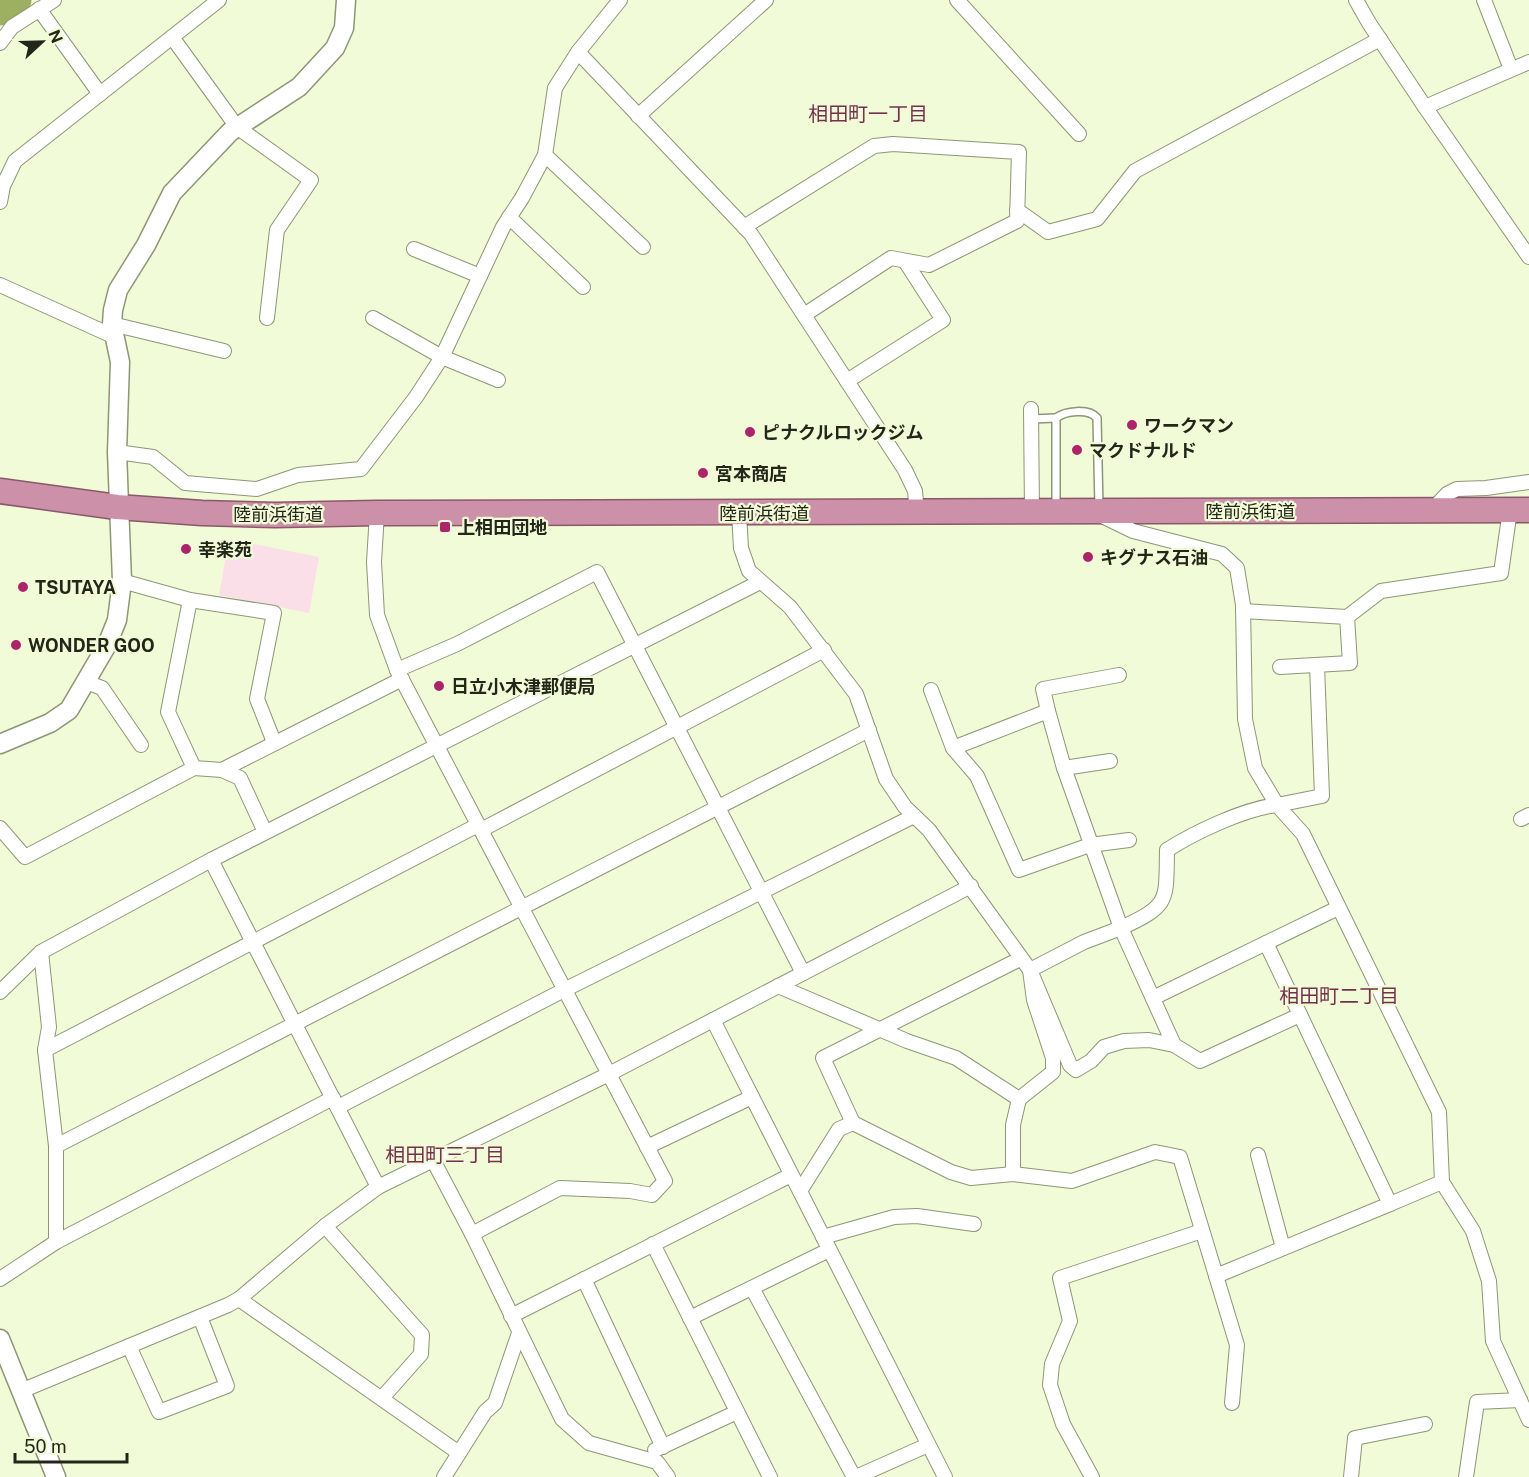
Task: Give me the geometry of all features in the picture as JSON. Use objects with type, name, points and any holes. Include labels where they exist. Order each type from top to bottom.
[{"type":"highway","name":"陸前浜街道","points":[[0,491],[117,507],[275,515],[1520,510]]},
{"type":"street","points":[[0,43],[12,27],[54,0]]},
{"type":"street","points":[[0,202],[3,186],[15,161],[219,0]]},
{"type":"street","points":[[0,744],[50,723],[69,710],[107,645],[117,620],[122,581],[117,507],[120,362],[113,331],[113,310],[118,290],[146,245],[172,193],[230,132],[299,87],[335,48],[344,28],[346,0]]},
{"type":"street","points":[[117,452],[153,457],[185,483],[257,489],[298,475],[361,469],[416,397],[442,357],[502,227],[545,155],[555,88],[578,52],[620,0]]},
{"type":"street","points":[[638,116],[766,0]]},
{"type":"street","points":[[957,0],[1079,134]]},
{"type":"street","points":[[1356,0],[1425,107],[1529,257]]},
{"type":"street","points":[[1484,0],[1511,69]]},
{"type":"street","points":[[39,9],[100,94]]},
{"type":"street","points":[[172,37],[237,127],[311,180],[277,230],[267,318]]},
{"type":"street","points":[[1017,210],[1048,232],[1097,219],[1135,171],[1380,39]]},
{"type":"street","points":[[578,52],[751,234],[905,470],[915,491],[917,512]]},
{"type":"street","points":[[1425,107],[1529,62]]},
{"type":"street","points":[[744,227],[874,146],[893,144],[1019,152],[1017,221],[929,265],[891,258],[804,315]]},
{"type":"street","points":[[545,155],[643,247]]},
{"type":"street","points":[[509,217],[583,288]]},
{"type":"street","points":[[414,249],[480,276]]},
{"type":"street","points":[[847,381],[943,320],[905,261]]},
{"type":"street","points":[[0,285],[113,331],[224,351]]},
{"type":"street","points":[[373,318],[442,357],[498,380]]},
{"type":"street","points":[[1031,414],[1044,512]]},
{"type":"street","points":[[1431,511],[1447,494],[1457,489],[1486,488],[1529,482]]},
{"type":"street","points":[[1243,612],[1347,617],[1381,591],[1501,573],[1520,510]]},
{"type":"street","points":[[1096,512],[1132,531],[1222,554],[1237,568],[1243,612],[1245,719],[1256,768],[1277,805],[1303,834],[1439,1112],[1442,1182],[1473,1231],[1489,1281],[1493,1341],[1529,1420]]},
{"type":"street","points":[[377,513],[374,562],[377,615],[400,674],[665,1181],[652,1195],[630,1191],[560,1188],[472,1234]]},
{"type":"street","points":[[739,513],[741,548],[745,562],[760,582],[790,607],[856,694],[886,779],[905,807],[929,830],[1030,970],[1070,1065],[1076,1070],[1091,1061],[1104,1047],[1124,1041],[1149,1040],[1174,1045],[1200,1061],[1300,1015]]},
{"type":"street","points":[[222,770],[597,572],[803,973]]},
{"type":"street","points":[[122,581],[189,600],[274,613],[257,699],[274,741]]},
{"type":"street","points":[[0,992],[41,952],[211,860],[760,582]]},
{"type":"street","points":[[189,600],[168,712],[194,768]]},
{"type":"street","points":[[1280,667],[1350,663],[1347,617]]},
{"type":"street","points":[[45,1050],[253,941],[480,828],[824,650]]},
{"type":"street","points":[[1030,970],[1084,942],[1149,915],[1158,908],[1166,891],[1167,849],[1214,826],[1264,806],[1323,796],[1317,665]]},
{"type":"street","points":[[1119,675],[1043,689],[1064,768],[1090,845],[1121,928],[1174,1045]]},
{"type":"street","points":[[86,682],[102,688],[141,746]]},
{"type":"street","points":[[931,690],[953,748],[977,776],[1019,870],[1090,845],[1129,840]]},
{"type":"street","points":[[953,748],[1048,711]]},
{"type":"street","points":[[56,1146],[294,1022],[869,730]]},
{"type":"street","points":[[1064,768],[1110,761]]},
{"type":"street","points":[[0,828],[25,856],[194,768],[222,770],[240,778],[265,832]]},
{"type":"street","points":[[0,1279],[56,1242],[914,816]]},
{"type":"street","points":[[211,860],[378,1187]]},
{"type":"street","points":[[21,1391],[239,1299],[325,1226],[378,1187],[609,1074],[971,886]]},
{"type":"street","points":[[1154,998],[1338,908]]},
{"type":"street","points":[[1266,943],[1390,1204]]},
{"type":"street","points":[[41,952],[48,1027],[45,1050],[56,1146],[56,1242]]},
{"type":"street","points":[[1020,958],[823,1058],[853,1123],[951,1172],[971,1178],[1012,1174],[1072,1181],[1155,1152],[1180,1157],[1237,1345],[1232,1403]]},
{"type":"street","points":[[1012,1174],[1013,1125],[1019,1100],[1053,1072],[1053,1058],[1034,1000],[1030,970]]},
{"type":"street","points":[[778,986],[881,1030],[956,1058],[1019,1100]]},
{"type":"street","points":[[713,1020],[945,1477]]},
{"type":"street","points":[[647,1147],[752,1097]]},
{"type":"street","points":[[800,1191],[839,1129],[853,1123]]},
{"type":"street","points":[[1258,1155],[1283,1248]]},
{"type":"street","points":[[433,1160],[472,1234],[562,1419],[589,1443],[657,1462],[668,1477]]},
{"type":"street","points":[[511,1316],[791,1175]]},
{"type":"street","points":[[1216,1275],[1442,1182]]},
{"type":"street","points":[[823,1237],[894,1217],[917,1216],[974,1224]]},
{"type":"street","points":[[325,1226],[422,1335],[421,1354],[382,1398]]},
{"type":"street","points":[[1092,1477],[1063,1424],[1050,1385],[1052,1364],[1070,1321],[1060,1278],[1202,1231]]},
{"type":"street","points":[[653,1244],[770,1477]]},
{"type":"street","points":[[690,1318],[829,1250]]},
{"type":"street","points":[[584,1279],[663,1447]]},
{"type":"street","points":[[752,1288],[855,1477],[928,1445]]},
{"type":"street","points":[[239,1299],[459,1453]]},
{"type":"street","points":[[129,1346],[159,1412],[227,1386],[200,1317]]},
{"type":"street","points":[[444,1477],[485,1412],[495,1403],[519,1333]]},
{"type":"street","points":[[0,1339],[57,1477]]},
{"type":"street","points":[[1466,1477],[1477,1402],[1520,1400]]},
{"type":"street","points":[[640,1457],[737,1412]]},
{"type":"street","points":[[1351,1477],[1355,1438],[1425,1424]]},
{"type":"lane","points":[[1044,512],[1056,418],[1061,414],[1087,412],[1093,413],[1097,418],[1096,512]]},
{"type":"lane","points":[[1031,414],[1056,418]]},
{"type":"shaded area","points":[[229,539],[319,557],[309,613],[219,595]]},
{"type":"waterway","points":[[0,12],[18,0]]},
{"type":"place","name":"ワークマン","points":[[1132,425]]},
{"type":"place","name":"ピナクルロックジム","points":[[750,432]]},
{"type":"place","name":"マクドナルド","points":[[1077,450]]},
{"type":"place","name":"宮本商店","points":[[703,473]]},
{"type":"place","name":"上相田団地","points":[[445,527]]},
{"type":"place","name":"幸楽苑","points":[[186,549]]},
{"type":"place","name":"キグナス石油","points":[[1088,557]]},
{"type":"place","name":"TSUTAYA","points":[[23,587]]},
{"type":"place","name":"WONDER GOO","points":[[16,645]]},
{"type":"place","name":"日立小木津郵便局","points":[[439,686]]},
{"type":"district","name":"相田町一丁目","points":[[868,114]]},
{"type":"district","name":"相田町二丁目","points":[[1339,996]]},
{"type":"district","name":"相田町三丁目","points":[[445,1155]]}]
